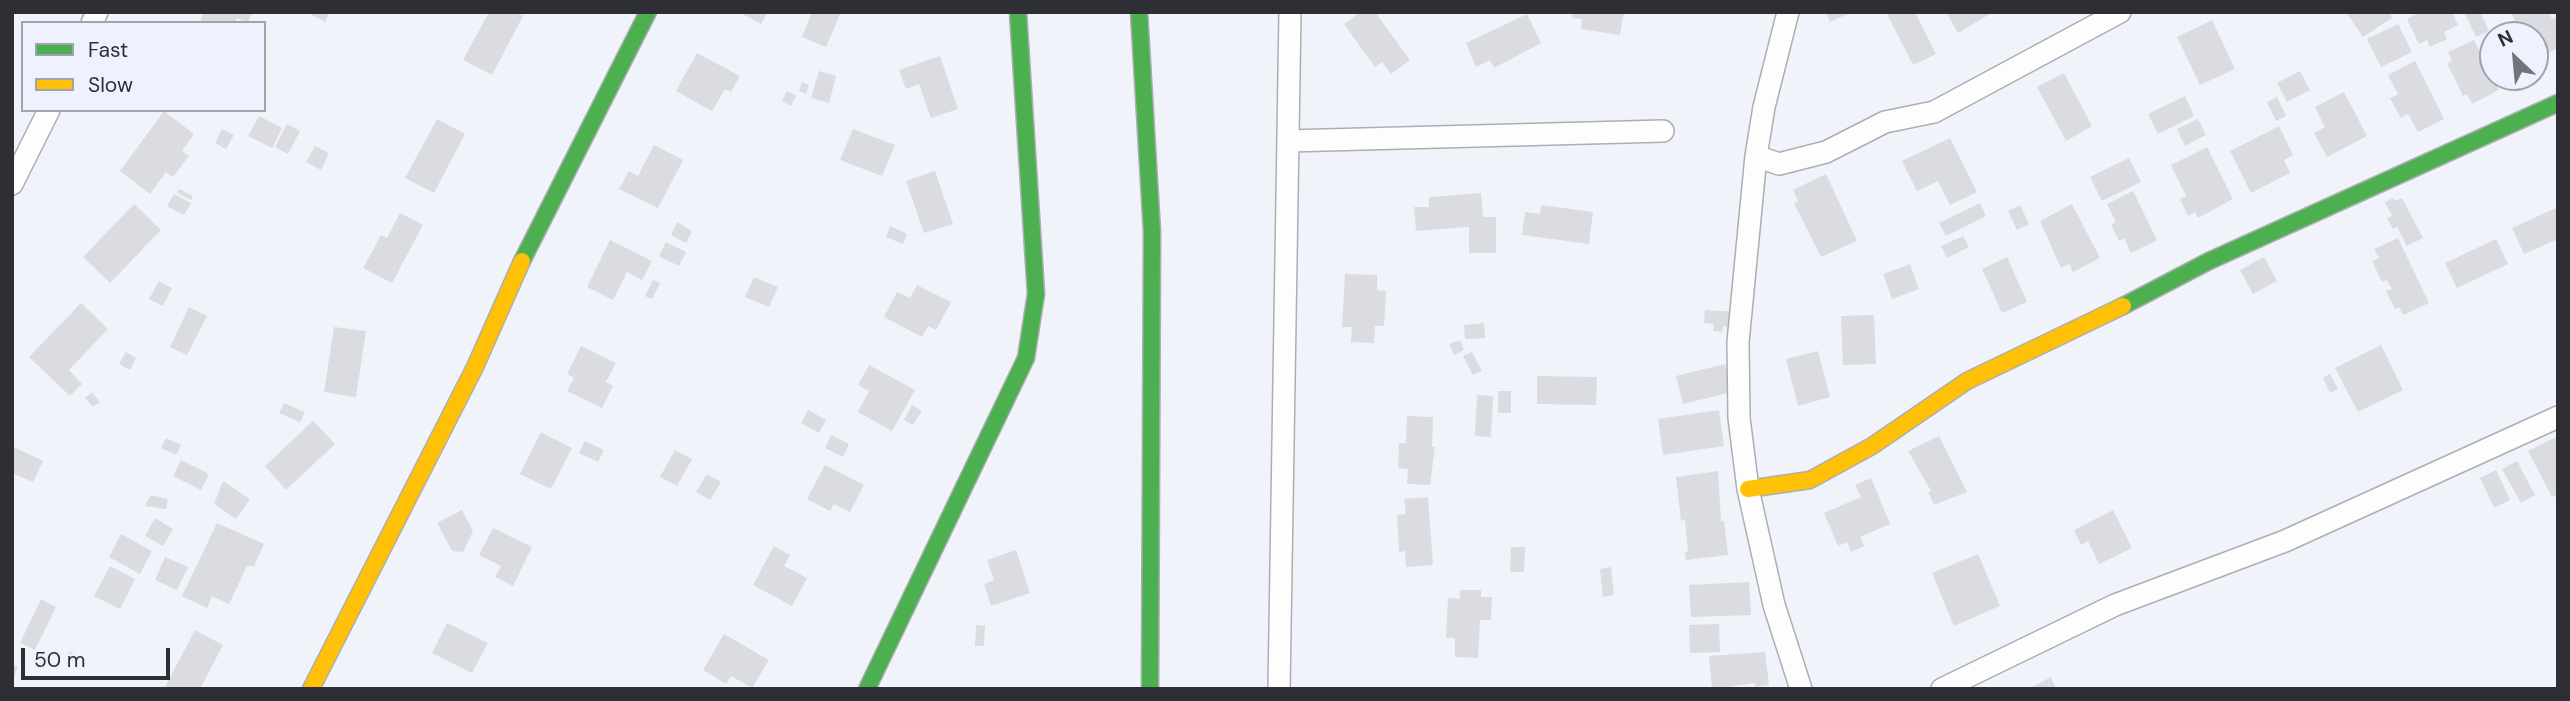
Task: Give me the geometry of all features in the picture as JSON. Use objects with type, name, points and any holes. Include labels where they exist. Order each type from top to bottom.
[{"type":"street","points":[[311,689],[475,367],[509,288],[648,12]]},
{"type":"street","points":[[867,689],[1026,358],[1036,294],[1018,12]]},
{"type":"street","points":[[1139,12],[1152,232],[1150,689]]},
{"type":"street","points":[[1279,689],[1290,12]]},
{"type":"street","points":[[1788,12],[1764,107],[1756,156],[1738,342],[1739,418],[1748,489],[1773,606],[1801,689]]},
{"type":"street","points":[[1756,156],[1779,164],[1826,152],[1885,122],[1934,112],[2120,12]]},
{"type":"street","points":[[1748,489],[1810,480],[1872,446],[1967,381],[2091,323],[2209,261],[2558,103]]},
{"type":"street","points":[[12,184],[48,112]]},
{"type":"street","points":[[1288,141],[1663,131]]},
{"type":"street","points":[[1942,689],[2115,605],[2285,541],[2558,417]]},
{"type":"building","points":[[204,12],[253,12],[248,21],[237,18],[236,21],[200,21]]},
{"type":"building","points":[[313,12],[330,12],[325,22],[312,15]]},
{"type":"building","points":[[489,12],[515,12],[523,16],[492,75],[463,60]]},
{"type":"building","points":[[739,12],[768,12],[761,24]]},
{"type":"building","points":[[812,12],[841,12],[826,47],[802,37]]},
{"type":"building","points":[[1361,12],[1375,12],[1410,60],[1391,74],[1382,62],[1375,67],[1344,24]]},
{"type":"building","points":[[1573,12],[1624,12],[1620,35],[1581,29],[1582,19],[1572,18]]},
{"type":"building","points":[[1826,12],[1852,12],[1830,22]]},
{"type":"building","points":[[1886,12],[1915,12],[1936,54],[1913,65]]},
{"type":"building","points":[[1946,12],[1993,12],[1958,33]]},
{"type":"building","points":[[2346,12],[2390,12],[2392,18],[2363,37]]},
{"type":"building","points":[[2421,12],[2452,12],[2458,25],[2444,32],[2447,39],[2430,47],[2427,40],[2419,44],[2407,19]]},
{"type":"building","points":[[2464,12],[2480,12],[2484,21],[2479,21],[2479,36],[2476,37]]},
{"type":"building","points":[[2511,12],[2549,12],[2552,19],[2557,17],[2558,48],[2549,52],[2549,21],[2515,21]]},
{"type":"building","points":[[1527,14],[1541,43],[1494,68],[1490,60],[1476,67],[1466,43]]},
{"type":"building","points":[[2212,20],[2235,69],[2200,85],[2177,37]]},
{"type":"building","points":[[2398,24],[2412,52],[2381,67],[2367,39]]},
{"type":"building","points":[[2474,40],[2479,50],[2479,91],[2497,91],[2472,104],[2467,94],[2463,96],[2447,63],[2452,61],[2448,52]]},
{"type":"building","points":[[697,53],[740,76],[731,92],[725,89],[712,111],[676,91]]},
{"type":"building","points":[[940,56],[958,109],[931,118],[919,84],[906,89],[899,70]]},
{"type":"building","points":[[2415,61],[2444,119],[2418,132],[2408,114],[2401,118],[2390,98],[2398,94],[2388,75]]},
{"type":"building","points":[[819,71],[836,76],[829,103],[811,98]]},
{"type":"building","points":[[2300,71],[2310,90],[2287,102],[2277,83]]},
{"type":"building","points":[[2064,73],[2092,126],[2066,141],[2037,87]]},
{"type":"building","points":[[802,82],[809,85],[806,94],[799,91]]},
{"type":"building","points":[[787,91],[796,96],[791,106],[782,101]]},
{"type":"building","points":[[2344,92],[2367,136],[2327,157],[2314,133],[2325,127],[2315,107]]},
{"type":"building","points":[[2185,96],[2194,116],[2158,134],[2148,114]]},
{"type":"building","points":[[2277,97],[2286,116],[2276,121],[2267,102]]},
{"type":"building","points":[[163,112],[194,134],[182,151],[189,156],[173,177],[166,172],[150,194],[120,171]]},
{"type":"building","points":[[259,116],[282,128],[272,148],[248,136]]},
{"type":"building","points":[[437,119],[465,134],[434,193],[405,178]]},
{"type":"building","points":[[2198,119],[2206,135],[2185,146],[2177,129]]},
{"type":"building","points":[[287,124],[300,131],[288,154],[275,147]]},
{"type":"building","points":[[2279,126],[2293,155],[2284,160],[2290,173],[2251,193],[2230,151]]},
{"type":"building","points":[[222,129],[234,135],[226,149],[215,143]]},
{"type":"building","points":[[853,129],[895,145],[882,176],[840,160]]},
{"type":"building","points":[[1950,138],[1977,192],[1950,205],[1938,181],[1917,191],[1902,161]]},
{"type":"building","points":[[654,145],[683,160],[658,208],[619,189],[629,171],[638,176]]},
{"type":"building","points":[[315,146],[329,153],[321,170],[306,162]]},
{"type":"building","points":[[2207,147],[2233,199],[2198,218],[2195,212],[2188,216],[2180,199],[2186,196],[2171,165]]},
{"type":"building","points":[[2129,158],[2141,182],[2102,201],[2090,177]]},
{"type":"building","points":[[935,171],[953,224],[924,233],[906,181]]},
{"type":"building","points":[[1826,174],[1857,241],[1821,257],[1794,203],[1798,201],[1793,190]]},
{"type":"building","points":[[179,189],[193,196],[191,200],[177,193]]},
{"type":"building","points":[[2133,191],[2157,240],[2131,253],[2124,238],[2119,241],[2111,225],[2116,222],[2107,204]]},
{"type":"building","points":[[1481,193],[1483,217],[1496,217],[1496,253],[1469,253],[1469,227],[1416,231],[1414,207],[1429,207],[1429,197]]},
{"type":"building","points":[[174,194],[191,203],[184,215],[167,206]]},
{"type":"building","points":[[2393,198],[2395,201],[2402,198],[2423,238],[2407,246],[2397,227],[2393,229],[2387,218],[2392,216],[2385,202]]},
{"type":"building","points":[[1980,203],[1986,216],[1946,236],[1939,223]]},
{"type":"building","points":[[134,204],[161,230],[110,283],[83,257]]},
{"type":"building","points":[[2072,204],[2100,258],[2073,272],[2069,264],[2061,268],[2040,221]]},
{"type":"building","points":[[1541,205],[1593,212],[1589,244],[1522,235],[1525,212],[1540,214]]},
{"type":"building","points":[[2020,205],[2029,224],[2017,230],[2008,211]]},
{"type":"building","points":[[2558,207],[2558,239],[2524,254],[2512,228]]},
{"type":"building","points":[[400,213],[423,225],[392,283],[363,268],[381,235],[387,238]]},
{"type":"building","points":[[677,222],[692,231],[686,243],[671,235]]},
{"type":"building","points":[[890,226],[907,234],[903,244],[886,237]]},
{"type":"building","points":[[1963,236],[1969,247],[1947,258],[1941,246]]},
{"type":"building","points":[[2398,238],[2429,303],[2403,315],[2399,307],[2395,309],[2386,291],[2392,289],[2387,280],[2382,282],[2372,261],[2379,258],[2374,249]]},
{"type":"building","points":[[2496,239],[2508,264],[2457,288],[2445,263]]},
{"type":"building","points":[[610,240],[652,261],[642,280],[627,272],[613,300],[587,287]]},
{"type":"building","points":[[666,242],[686,252],[679,266],[659,256]]},
{"type":"building","points":[[2007,257],[2027,302],[2002,313],[1982,269]]},
{"type":"building","points":[[2264,257],[2277,281],[2253,294],[2240,270]]},
{"type":"building","points":[[1910,264],[1919,289],[1892,299],[1883,274]]},
{"type":"building","points":[[1345,274],[1377,275],[1377,290],[1386,291],[1384,326],[1375,326],[1374,343],[1351,342],[1352,327],[1342,327]]},
{"type":"building","points":[[754,277],[778,287],[769,307],[745,297]]},
{"type":"building","points":[[653,280],[660,283],[652,299],[645,296]]},
{"type":"building","points":[[159,281],[172,288],[163,306],[149,299]]},
{"type":"building","points":[[917,285],[951,302],[936,330],[928,326],[922,337],[884,317],[897,292],[910,298]]},
{"type":"building","points":[[81,303],[108,329],[69,370],[82,384],[70,396],[29,357]]},
{"type":"building","points":[[189,307],[207,316],[187,355],[170,347]]},
{"type":"building","points":[[1705,310],[1737,312],[1736,327],[1723,326],[1722,332],[1713,331],[1714,324],[1704,323]]},
{"type":"building","points":[[1874,315],[1876,364],[1843,365],[1841,316]]},
{"type":"building","points":[[1484,323],[1485,338],[1465,339],[1464,325]]},
{"type":"building","points":[[334,327],[366,331],[356,397],[324,392]]},
{"type":"building","points":[[1460,340],[1464,350],[1454,355],[1449,344]]},
{"type":"building","points":[[2381,345],[2403,390],[2358,412],[2335,368]]},
{"type":"building","points":[[581,346],[616,363],[606,382],[613,386],[602,408],[567,391],[574,378],[567,374]]},
{"type":"building","points":[[1818,351],[1830,397],[1798,406],[1786,359]]},
{"type":"building","points":[[126,352],[136,358],[130,370],[119,364]]},
{"type":"building","points":[[1472,352],[1482,371],[1473,375],[1463,356]]},
{"type":"building","points":[[1725,364],[1732,392],[1683,404],[1676,376]]},
{"type":"building","points":[[869,365],[915,390],[892,431],[858,412],[869,391],[858,385]]},
{"type":"building","points":[[2330,374],[2338,389],[2330,393],[2323,378]]},
{"type":"building","points":[[1537,376],[1597,377],[1596,405],[1537,404]]},
{"type":"building","points":[[1498,391],[1511,391],[1511,413],[1498,413]]},
{"type":"building","points":[[92,392],[100,402],[93,407],[85,398]]},
{"type":"building","points":[[1477,395],[1493,396],[1491,437],[1475,436]]},
{"type":"building","points":[[284,403],[305,412],[300,422],[279,413]]},
{"type":"building","points":[[912,405],[922,411],[913,425],[904,420]]},
{"type":"building","points":[[808,410],[826,420],[819,433],[801,423]]},
{"type":"building","points":[[1719,410],[1724,446],[1663,455],[1658,419]]},
{"type":"building","points":[[1407,416],[1433,417],[1432,447],[1435,447],[1430,485],[1407,484],[1408,469],[1398,468],[1399,443],[1406,443]]},
{"type":"building","points":[[313,421],[335,444],[286,490],[265,466]]},
{"type":"building","points":[[541,432],[572,448],[551,489],[520,474]]},
{"type":"building","points":[[831,435],[849,444],[843,457],[825,448]]},
{"type":"building","points":[[1939,436],[1967,492],[1934,505],[1928,492],[1931,491],[1908,451]]},
{"type":"building","points":[[2558,436],[2558,494],[2552,497],[2528,451]]},
{"type":"building","points":[[166,438],[181,445],[176,455],[161,448]]},
{"type":"building","points":[[585,441],[604,450],[598,462],[579,453]]},
{"type":"building","points":[[12,446],[43,461],[33,482],[12,473]]},
{"type":"building","points":[[675,450],[692,459],[677,486],[660,477]]},
{"type":"building","points":[[181,460],[209,474],[201,490],[173,476]]},
{"type":"building","points":[[2517,461],[2535,495],[2521,503],[2502,469]]},
{"type":"building","points":[[825,465],[864,485],[850,512],[834,504],[830,511],[807,499]]},
{"type":"building","points":[[2496,470],[2510,500],[2494,508],[2480,478]]},
{"type":"building","points":[[1718,471],[1721,521],[1724,521],[1728,555],[1686,560],[1685,552],[1688,552],[1685,520],[1681,521],[1676,477]]},
{"type":"building","points":[[707,474],[721,482],[710,500],[696,492]]},
{"type":"building","points":[[1871,478],[1890,524],[1860,537],[1864,546],[1851,552],[1847,542],[1838,546],[1824,513],[1861,497],[1855,485]]},
{"type":"building","points":[[223,481],[250,499],[236,519],[214,504]]},
{"type":"building","points":[[151,495],[168,499],[166,509],[145,506]]},
{"type":"building","points":[[1428,497],[1433,565],[1406,567],[1405,551],[1399,552],[1397,515],[1406,514],[1404,499]]},
{"type":"building","points":[[462,510],[473,531],[463,552],[452,551],[437,523]]},
{"type":"building","points":[[2113,510],[2132,548],[2099,564],[2088,541],[2081,545],[2074,530]]},
{"type":"building","points":[[155,518],[173,529],[163,546],[145,536]]},
{"type":"building","points":[[217,523],[264,544],[254,566],[247,566],[229,604],[212,596],[207,608],[182,596]]},
{"type":"building","points":[[493,528],[532,547],[513,586],[495,577],[501,566],[479,555]]},
{"type":"building","points":[[121,534],[152,551],[140,574],[109,557]]},
{"type":"building","points":[[774,546],[790,555],[784,566],[807,578],[792,606],[753,585]]},
{"type":"building","points":[[1511,547],[1525,547],[1524,572],[1510,572]]},
{"type":"building","points":[[1016,550],[1030,593],[991,606],[984,584],[994,580],[987,560]]},
{"type":"building","points":[[1978,554],[2000,606],[1954,626],[1932,573]]},
{"type":"building","points":[[165,557],[188,567],[177,590],[155,580]]},
{"type":"building","points":[[110,566],[135,579],[120,609],[94,596]]},
{"type":"building","points":[[1611,567],[1614,595],[1603,597],[1600,569]]},
{"type":"building","points":[[1749,582],[1751,615],[1691,617],[1689,585]]},
{"type":"building","points":[[1460,590],[1481,590],[1481,597],[1492,597],[1491,620],[1480,620],[1478,658],[1455,657],[1455,638],[1446,638],[1448,598],[1460,599]]},
{"type":"building","points":[[41,599],[56,607],[35,650],[20,643]]},
{"type":"building","points":[[447,623],[488,643],[472,673],[432,653]]},
{"type":"building","points":[[1719,624],[1720,652],[1690,653],[1689,625]]},
{"type":"building","points":[[976,625],[985,626],[984,646],[975,646]]},
{"type":"building","points":[[195,630],[223,645],[200,689],[164,689]]},
{"type":"building","points":[[724,634],[769,660],[752,688],[731,676],[726,684],[703,670]]},
{"type":"building","points":[[69,651],[76,654],[72,664],[65,661]]},
{"type":"building","points":[[1765,652],[1769,685],[1755,687],[1755,683],[1712,689],[1709,656]]},
{"type":"building","points":[[12,664],[18,667],[12,682]]},
{"type":"building","points":[[2051,677],[2056,689],[2028,689]]},
{"type":"traffic: fast","points":[[522,261],[648,12]]},
{"type":"traffic: fast","points":[[867,689],[1026,358],[1036,294],[1018,12]]},
{"type":"traffic: fast","points":[[1139,12],[1152,232],[1150,689]]},
{"type":"traffic: fast","points":[[2123,306],[2209,261],[2558,103]]},
{"type":"traffic: slow","points":[[311,689],[475,367],[522,261]]},
{"type":"traffic: slow","points":[[1748,489],[1810,480],[1872,446],[1967,381],[2123,306]]}]
